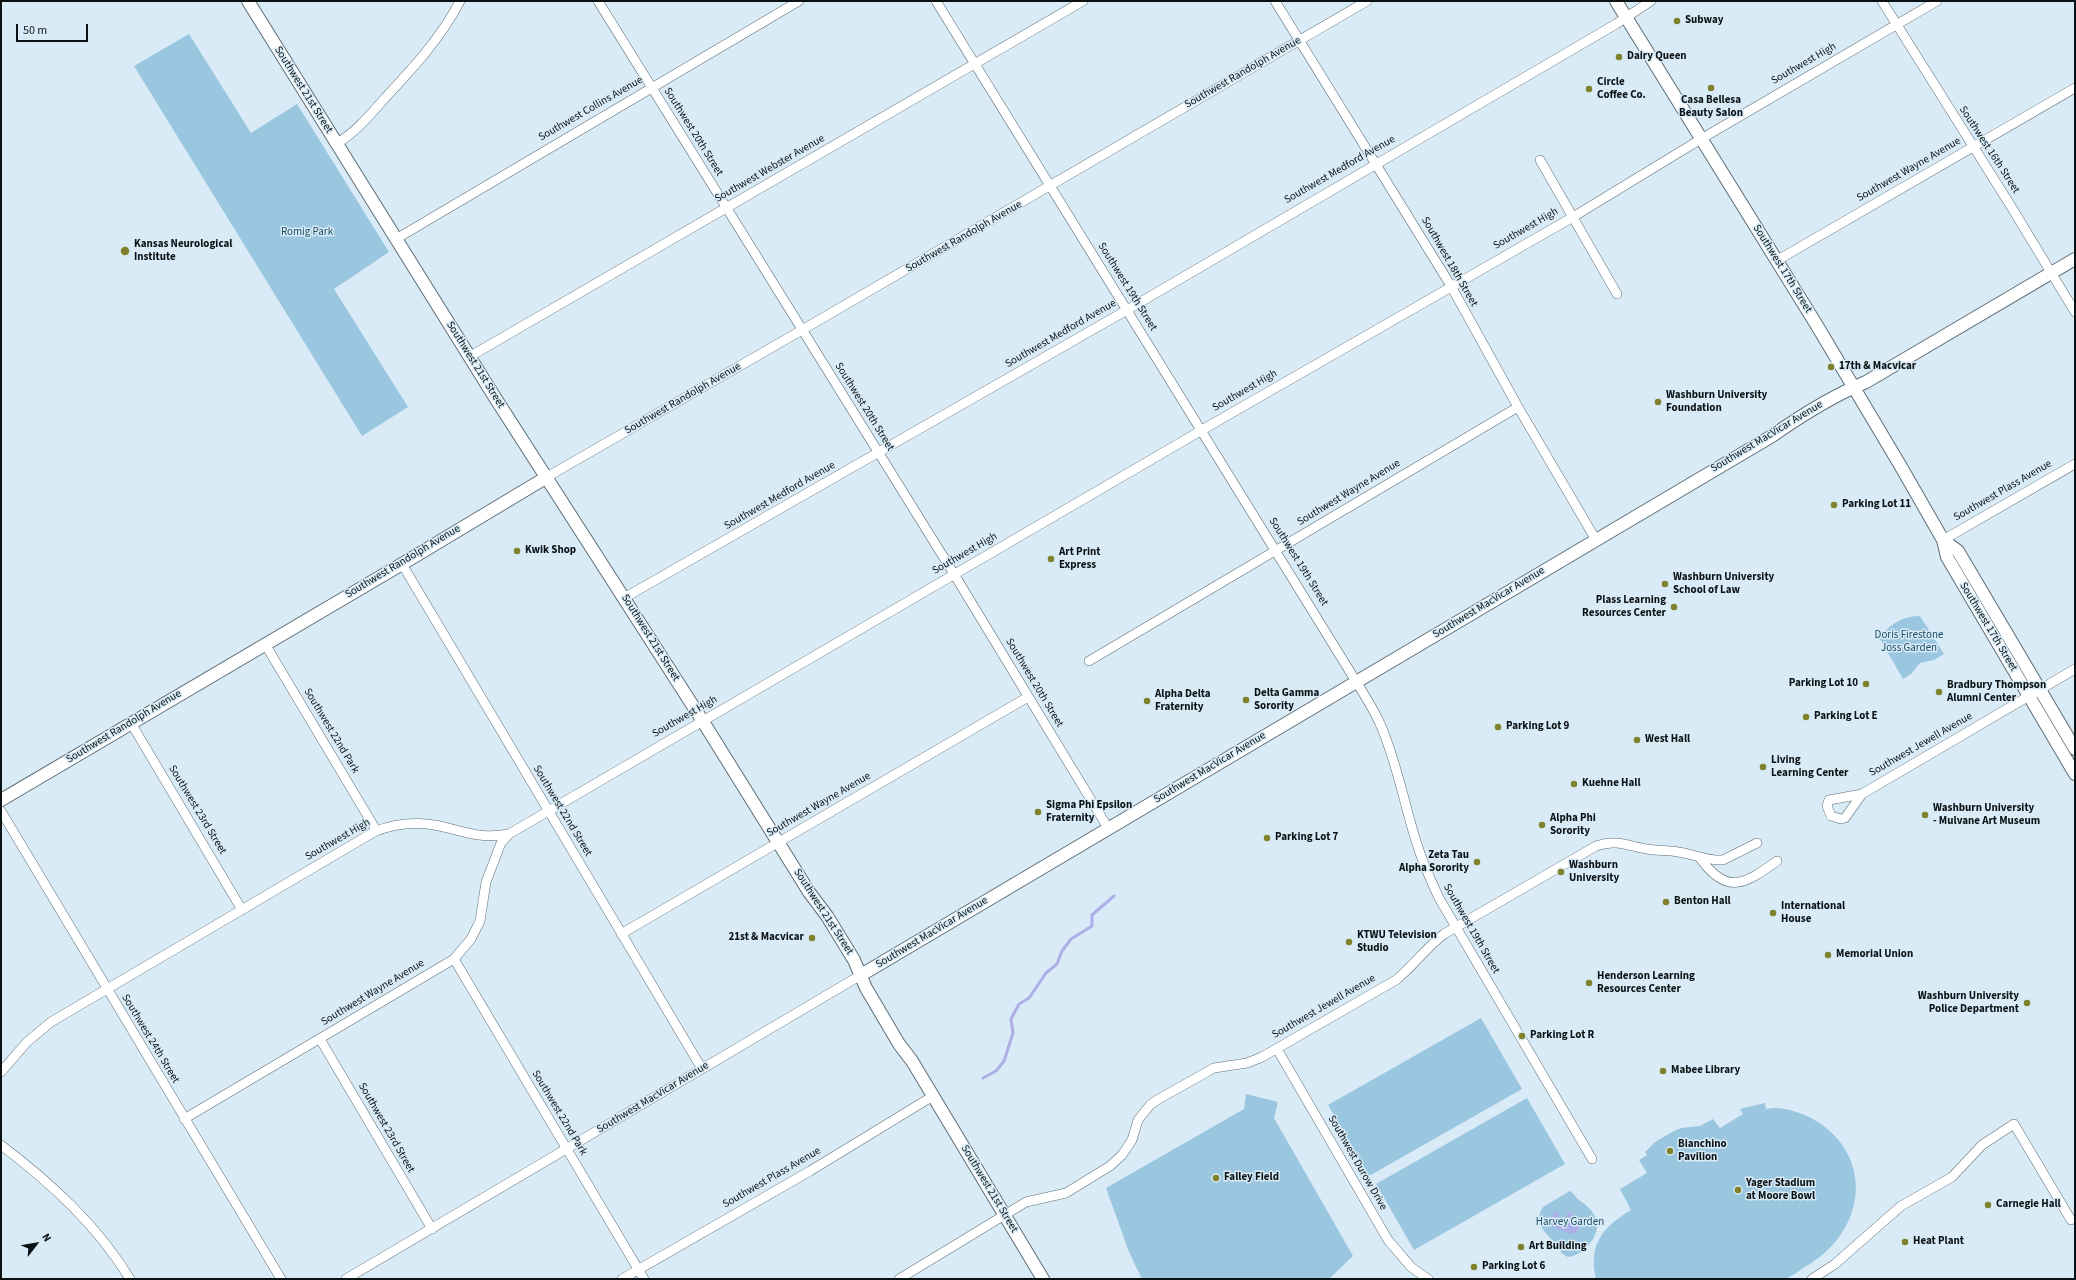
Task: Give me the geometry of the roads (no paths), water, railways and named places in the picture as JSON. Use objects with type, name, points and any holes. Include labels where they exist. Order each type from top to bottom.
[{"type":"main road","name":"Southwest 21st Street","points":[[248,1],[469,357],[702,720],[809,892],[827,916],[854,960],[866,988],[899,1044],[912,1061],[1043,1279]]},
{"type":"main road","name":"Southwest 17th Street","points":[[1616,1],[1854,387],[1943,540],[1947,558],[2075,774]]},
{"type":"main road","name":"Southwest MacVicar Avenue","points":[[861,975],[913,946],[935,930],[1772,436],[1803,415],[1866,382],[2075,259]]},
{"type":"main road","name":"Southwest Randolph Avenue","points":[[1,800],[547,477]]},
{"type":"main road","name":"Southwest 17th Street","points":[[1943,540],[1958,551],[2075,749]]},
{"type":"street","points":[[336,144],[352,134],[415,66],[441,33],[460,1]]},
{"type":"street","name":"Southwest 20th Street","points":[[598,1],[954,574],[1108,828]]},
{"type":"street","name":"Southwest Collins Avenue","points":[[396,238],[799,1]]},
{"type":"street","name":"Southwest 19th Street","points":[[936,1],[1357,681],[1381,725],[1389,746],[1426,871],[1439,898],[1592,1159]]},
{"type":"street","name":"Southwest Webster Avenue","points":[[469,357],[1083,1]]},
{"type":"street","name":"Southwest 18th Street","points":[[1276,1],[1451,286],[1518,407],[1596,540]]},
{"type":"street","name":"Southwest Randolph Avenue","points":[[547,477],[1367,1]]},
{"type":"street","name":"Southwest Medford Avenue","points":[[624,598],[1127,310],[1651,1]]},
{"type":"street","name":"Southwest 16th Street","points":[[1882,1],[2075,312]]},
{"type":"street","name":"Southwest High","points":[[1,1072],[27,1042],[51,1022],[106,988],[242,910],[376,830],[395,826],[418,824],[442,827],[478,836],[496,837],[509,834],[702,720],[1202,430],[1573,217],[1701,139],[1937,1]]},
{"type":"street","name":"Southwest Wayne Avenue","points":[[1776,261],[2075,88]]},
{"type":"street","points":[[1540,160],[1617,294]]},
{"type":"street","name":"Southwest Wayne Avenue","points":[[1090,661],[1518,407]]},
{"type":"street","name":"Southwest Plass Avenue","points":[[1943,540],[2075,464]]},
{"type":"street","name":"Southwest 22nd Street","points":[[402,564],[702,1069]]},
{"type":"street","name":"Southwest 22nd Park","points":[[265,644],[376,830]]},
{"type":"street","name":"Southwest Jewell Avenue","points":[[1862,794],[2075,668]]},
{"type":"street","name":"Southwest Wayne Avenue","points":[[621,934],[1028,697]]},
{"type":"street","name":"Southwest 23rd Street","points":[[131,723],[242,910]]},
{"type":"street","name":"Southwest 24th Street","points":[[1,811],[281,1279]]},
{"type":"street","name":"Southwest Wayne Avenue","points":[[184,1118],[454,959],[471,939],[480,921],[486,882],[501,843],[509,834]]},
{"type":"street","name":"Southwest Jewell Avenue","points":[[899,1279],[1006,1216],[1026,1202],[1066,1193],[1116,1161],[1132,1140],[1141,1116],[1157,1100],[1214,1068],[1254,1061],[1277,1049],[1396,980],[1408,970],[1429,946],[1456,927],[1604,843],[1623,843],[1646,849],[1679,852],[1700,858],[1723,860],[1757,843]]},
{"type":"street","points":[[1700,858],[1718,878],[1734,884],[1750,879],[1777,861]]},
{"type":"street","name":"Southwest 22nd Park","points":[[454,959],[644,1279]]},
{"type":"street","name":"Southwest MacVicar Avenue","points":[[346,1279],[861,975]]},
{"type":"street","name":"Southwest 23rd Street","points":[[320,1039],[432,1229]]},
{"type":"street","name":"Southwest Durow Drive","points":[[1277,1049],[1388,1240],[1411,1266],[1428,1279]]},
{"type":"street","name":"Southwest Plass Avenue","points":[[622,1279],[810,1172],[933,1096]]},
{"type":"street","points":[[1812,1279],[1835,1264],[1901,1206],[1952,1177],[1982,1145],[2014,1124],[2071,1220]]},
{"type":"street","points":[[1,1145],[39,1174],[71,1204],[109,1248],[130,1279]]},
{"type":"waterway","points":[[983,1078],[996,1071],[1004,1061],[1013,1033],[1011,1019],[1019,1004],[1029,998],[1046,973],[1057,964],[1062,951],[1071,939],[1092,926],[1092,915],[1114,896]]},
{"type":"place","name":"Subway","points":[[1677,21]]},
{"type":"place","name":"Dairy Queen","points":[[1619,57]]},
{"type":"place","name":"Casa Bellesa Beauty Salon","points":[[1711,88]]},
{"type":"place","name":"Circle Coffee Co.","points":[[1589,89]]},
{"type":"place","name":"Kansas Neurological Institute","points":[[125,251]]},
{"type":"place","name":"17th & Macvicar","points":[[1831,367]]},
{"type":"place","name":"Washburn University Foundation","points":[[1658,402]]},
{"type":"place","name":"Parking Lot 11","points":[[1834,505]]},
{"type":"place","name":"Kwik Shop","points":[[517,551]]},
{"type":"place","name":"Art Print Express","points":[[1051,559]]},
{"type":"place","name":"Washburn University School of Law","points":[[1665,584]]},
{"type":"place","name":"Plass Learning Resources Center","points":[[1674,607]]},
{"type":"place","name":"Parking Lot 10","points":[[1866,684]]},
{"type":"place","name":"Bradbury Thompson Alumni Center","points":[[1939,692]]},
{"type":"place","name":"Delta Gamma Sorority","points":[[1246,700]]},
{"type":"place","name":"Alpha Delta Fraternity","points":[[1147,701]]},
{"type":"place","name":"Parking Lot E","points":[[1806,717]]},
{"type":"place","name":"Parking Lot 9","points":[[1498,727]]},
{"type":"place","name":"West Hall","points":[[1637,740]]},
{"type":"place","name":"Living Learning Center","points":[[1763,767]]},
{"type":"place","name":"Kuehne Hall","points":[[1574,784]]},
{"type":"place","name":"Sigma Phi Epsilon Fraternity","points":[[1038,812]]},
{"type":"place","name":"Washburn University - Mulvane Art Museum","points":[[1925,815]]},
{"type":"place","name":"Alpha Phi Sorority","points":[[1542,825]]},
{"type":"place","name":"Parking Lot 7","points":[[1267,838]]},
{"type":"place","name":"Zeta Tau Alpha Sorority","points":[[1477,862]]},
{"type":"place","name":"Washburn University","points":[[1561,872]]},
{"type":"place","name":"Benton Hall","points":[[1666,902]]},
{"type":"place","name":"International House","points":[[1773,913]]},
{"type":"place","name":"21st & Macvicar","points":[[812,938]]},
{"type":"place","name":"KTWU Television Studio","points":[[1349,942]]},
{"type":"place","name":"Memorial Union","points":[[1828,955]]},
{"type":"place","name":"Henderson Learning Resources Center","points":[[1589,983]]},
{"type":"place","name":"Washburn University Police Department","points":[[2027,1003]]},
{"type":"place","name":"Parking Lot R","points":[[1522,1036]]},
{"type":"place","name":"Mabee Library","points":[[1663,1071]]},
{"type":"place","name":"Bianchino Pavilion","points":[[1670,1151]]},
{"type":"place","name":"Falley Field","points":[[1216,1178]]},
{"type":"place","name":"Yager Stadium at Moore Bowl","points":[[1738,1190]]},
{"type":"place","name":"Carnegie Hall","points":[[1988,1205]]},
{"type":"place","name":"Heat Plant","points":[[1905,1242]]},
{"type":"place","name":"Art Building","points":[[1521,1247]]},
{"type":"place","name":"Parking Lot 6","points":[[1474,1267]]},
{"type":"park label","name":"Romig Park","points":[[307,233]]},
{"type":"park label","name":"Doris Firestone Joss Garden","points":[[1909,642]]},
{"type":"park label","name":"Harvey Garden","points":[[1570,1223]]}]
